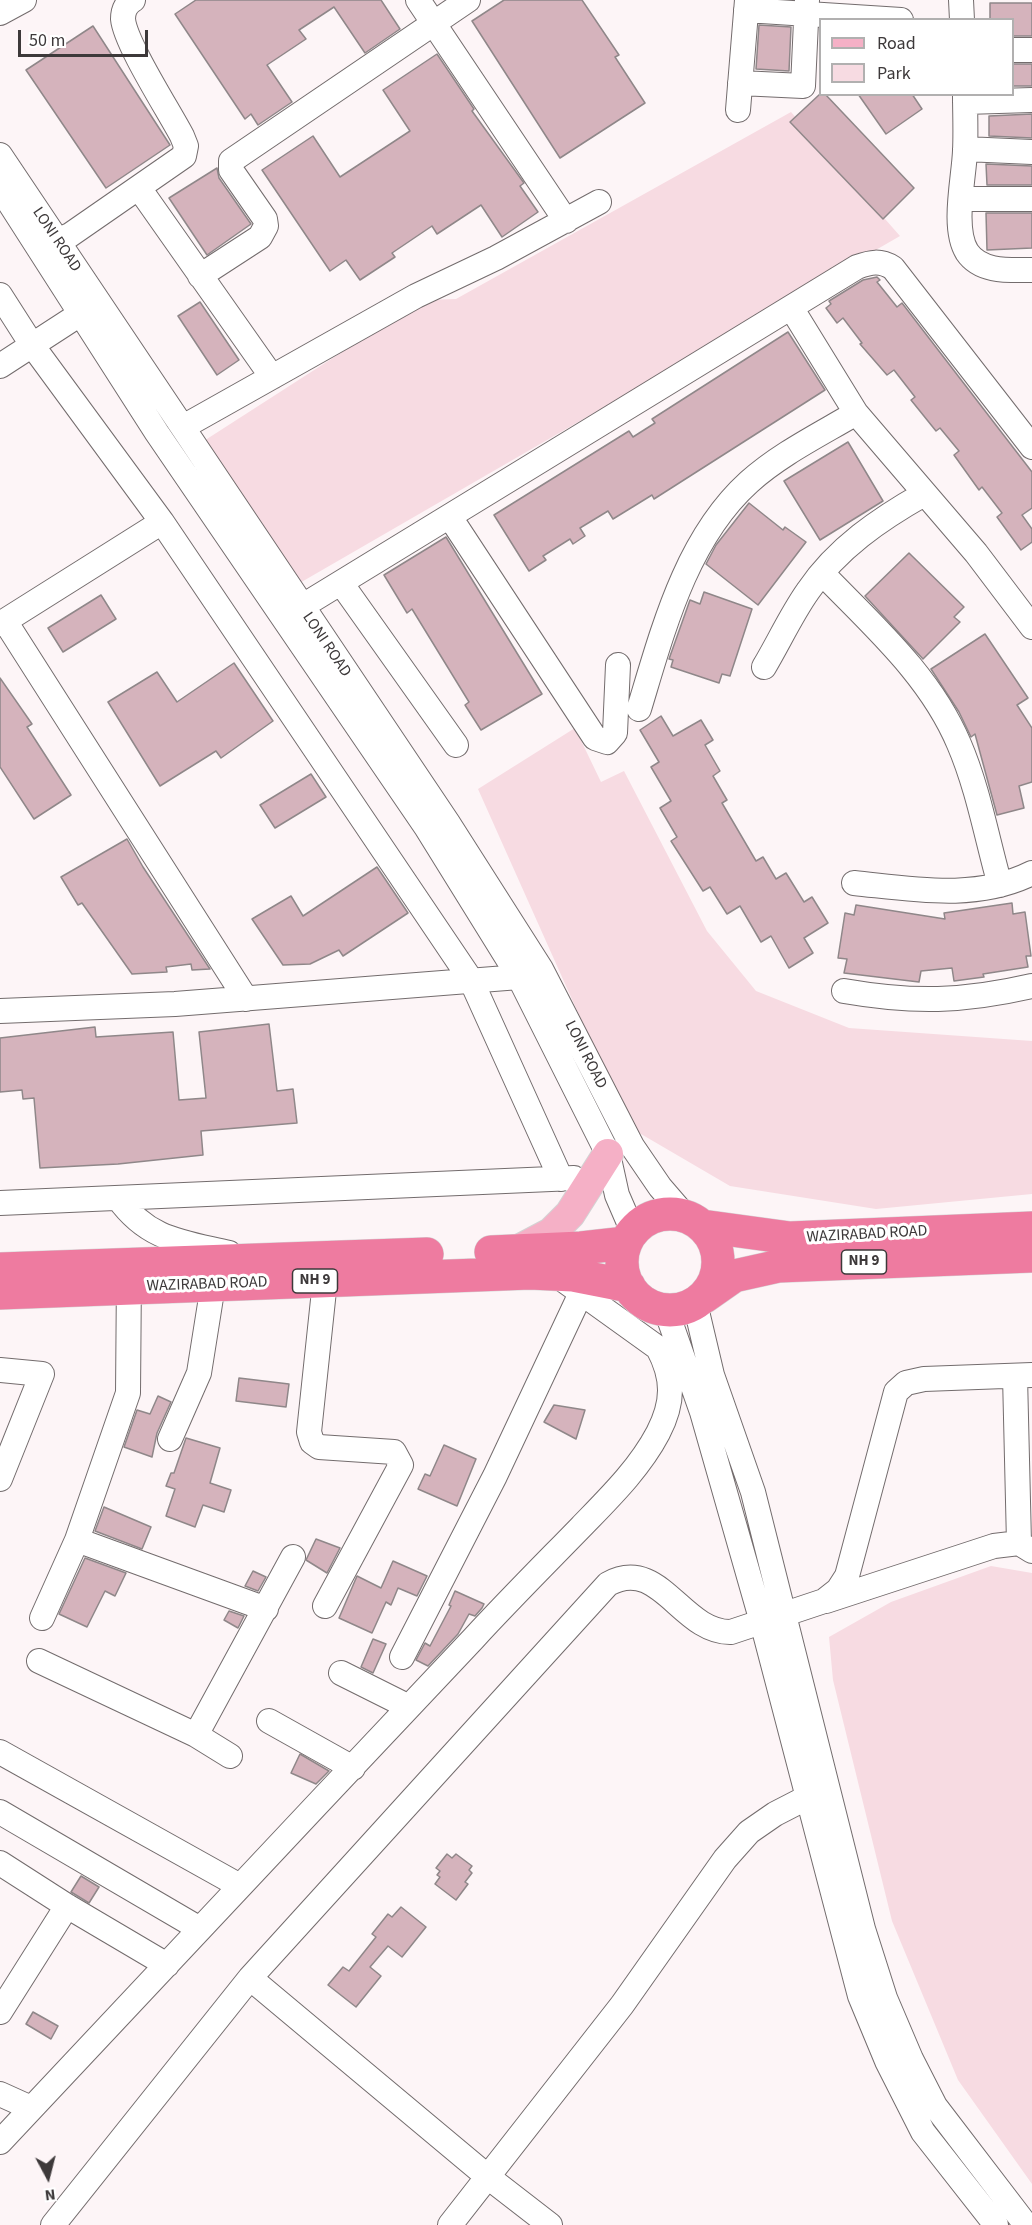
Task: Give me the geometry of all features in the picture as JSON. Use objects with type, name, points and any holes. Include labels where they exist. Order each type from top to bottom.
[{"type":"highway","points":[[666,1214],[694,1221],[714,1242],[719,1261],[715,1280],[688,1303],[641,1300],[629,1286],[623,1264],[630,1238],[652,1218],[666,1214]]},
{"type":"highway","name":"WAZIRABAD ROAD","points":[[694,1221],[790,1238],[1032,1228]]},
{"type":"highway","name":"WAZIRABAD ROAD","points":[[0,1293],[258,1260],[581,1248],[630,1238]]},
{"type":"highway","name":"WAZIRABAD ROAD","points":[[688,1303],[734,1276],[779,1266],[1032,1256]]},
{"type":"highway","name":"WAZIRABAD ROAD","points":[[0,1269],[129,1276],[213,1285],[555,1274],[629,1286]]},
{"type":"main road","points":[[517,1251],[551,1233],[570,1214],[608,1152]]},
{"type":"street","points":[[0,13],[24,0]]},
{"type":"street","points":[[56,241],[70,235],[184,156],[186,146],[126,33],[124,12],[126,4],[133,0]]},
{"type":"street","points":[[418,0],[566,220]]},
{"type":"street","points":[[200,276],[260,237],[266,226],[265,219],[231,171],[231,161],[468,0]]},
{"type":"street","points":[[961,0],[962,18]]},
{"type":"street","points":[[738,110],[747,5],[865,9],[894,18]]},
{"type":"street","points":[[740,83],[803,86],[807,7]]},
{"type":"street","points":[[1014,50],[1032,50]]},
{"type":"street","points":[[1032,100],[965,98],[965,149],[961,199],[961,234],[967,252],[979,263],[998,270],[1032,270]]},
{"type":"street","points":[[965,149],[1032,152]]},
{"type":"street","name":"LONI ROAD","points":[[0,155],[56,241],[89,308],[157,433],[286,618],[541,969],[608,1152]]},
{"type":"street","name":"LONI ROAD","points":[[0,188],[89,308],[183,427],[301,607],[450,846],[608,1152]]},
{"type":"street","points":[[139,188],[272,377]]},
{"type":"street","points":[[961,199],[1032,199]]},
{"type":"street","points":[[183,427],[416,296],[599,202]]},
{"type":"street","points":[[301,607],[792,309],[856,267],[871,262],[884,262],[893,268],[1032,447]]},
{"type":"street","points":[[0,295],[32,345],[162,522],[471,980],[561,1179]]},
{"type":"street","points":[[0,366],[89,308]]},
{"type":"street","points":[[792,309],[856,412],[976,553],[1032,627]]},
{"type":"street","points":[[639,709],[683,578],[726,508],[757,477],[856,412]]},
{"type":"street","points":[[765,667],[807,592],[822,573],[870,528],[924,494]]},
{"type":"street","points":[[450,517],[595,738],[601,742],[607,742],[615,733],[618,665]]},
{"type":"street","points":[[162,522],[2,622],[246,999]]},
{"type":"street","points":[[822,573],[912,668],[938,704],[960,745],[1000,885]]},
{"type":"street","points":[[341,583],[456,746]]},
{"type":"street","points":[[854,883],[940,892],[1000,885],[1032,873]]},
{"type":"street","points":[[0,1011],[246,999],[519,977]]},
{"type":"street","points":[[844,991],[878,997],[953,1000],[1032,986]]},
{"type":"street","points":[[0,1203],[561,1179],[608,1152]]},
{"type":"street","points":[[608,1152],[660,1187],[694,1221]]},
{"type":"street","points":[[608,1152],[617,1195],[630,1238]]},
{"type":"street","points":[[118,1198],[138,1222],[158,1235],[258,1260]]},
{"type":"street","points":[[0,2142],[626,1480],[647,1451],[665,1418],[672,1384],[668,1366],[658,1348],[555,1274]]},
{"type":"street","points":[[42,1618],[77,1540],[128,1394],[129,1276]]},
{"type":"street","points":[[325,1281],[309,1432],[312,1442],[319,1446],[394,1452],[401,1465],[325,1606]]},
{"type":"street","points":[[170,1439],[198,1373],[213,1285]]},
{"type":"street","points":[[402,1657],[495,1476],[581,1293]]},
{"type":"street","points":[[688,1303],[753,1492],[773,1618],[819,1795],[860,1996],[887,2061],[923,2132],[996,2225]]},
{"type":"street","points":[[0,1370],[42,1374],[6,1447],[0,1479]]},
{"type":"street","points":[[59,2223],[250,1978],[608,1584],[621,1576],[638,1577],[652,1584],[703,1625],[718,1632],[731,1632],[994,1546],[1025,1547],[1023,1376],[924,1379],[906,1383],[896,1392],[846,1576],[838,1590],[824,1601]]},
{"type":"street","points":[[77,1540],[266,1609]]},
{"type":"street","points":[[196,1735],[293,1557]]},
{"type":"street","points":[[39,1660],[196,1735],[230,1756]]},
{"type":"street","points":[[341,1673],[409,1707]]},
{"type":"street","points":[[269,1721],[352,1768]]},
{"type":"street","points":[[0,1752],[240,1886]]},
{"type":"street","points":[[450,2225],[622,2005],[725,1859],[749,1832],[775,1814],[819,1795]]},
{"type":"street","points":[[819,1795],[885,1998],[911,2059],[935,2106],[1026,2225]]},
{"type":"street","points":[[0,1812],[200,1929]]},
{"type":"street","points":[[3,1873],[67,1906],[167,1965]]},
{"type":"street","points":[[0,2012],[67,1906]]},
{"type":"street","points":[[250,1978],[488,2177],[550,2225]]},
{"type":"street","points":[[0,2094],[31,2108]]},
{"type":"green space","points":[[791,112],[900,236],[298,584],[196,446],[423,300],[456,299]]},
{"type":"green space","points":[[575,728],[601,782],[624,771],[707,931],[756,991],[849,1028],[1032,1041],[1032,1194],[876,1209],[730,1186],[629,1127],[478,789]]},
{"type":"green space","points":[[991,1566],[1032,1573],[1032,2184],[958,2080],[892,1921],[833,1680],[829,1637],[891,1602]]},
{"type":"building","points":[[196,0],[381,0],[400,29],[365,53],[334,7],[299,30],[306,39],[267,65],[292,102],[258,125],[251,114],[245,119],[175,14]]},
{"type":"building","points":[[504,0],[582,0],[619,55],[615,57],[645,103],[560,158],[472,21]]},
{"type":"building","points":[[990,3],[1032,3],[1032,36],[1014,36],[1014,18],[990,18]]},
{"type":"building","points":[[759,25],[791,27],[789,71],[756,69]]},
{"type":"building","points":[[93,26],[170,145],[106,188],[26,70]]},
{"type":"building","points":[[437,54],[474,109],[472,111],[524,183],[520,186],[538,212],[502,237],[481,205],[437,234],[432,226],[392,253],[395,257],[360,280],[346,260],[330,271],[262,170],[313,136],[340,177],[410,131],[383,90]]},
{"type":"building","points":[[1014,64],[1032,64],[1032,86],[1014,86]]},
{"type":"building","points":[[819,95],[827,96],[914,188],[883,219],[790,122]]},
{"type":"building","points":[[859,96],[913,96],[922,109],[886,134]]},
{"type":"building","points":[[1032,114],[1032,138],[989,136],[989,116]]},
{"type":"building","points":[[986,164],[1032,166],[1032,185],[987,185]]},
{"type":"building","points":[[217,168],[219,178],[251,224],[207,255],[169,198]]},
{"type":"building","points":[[986,213],[1032,213],[1032,248],[987,250]]},
{"type":"building","points":[[877,277],[880,280],[877,282],[897,307],[902,303],[1032,472],[1032,508],[1022,515],[1032,529],[1032,542],[1021,550],[997,517],[1002,513],[982,487],[979,490],[954,455],[959,451],[940,428],[936,431],[911,400],[915,397],[894,370],[887,375],[860,344],[862,343],[843,318],[837,323],[826,308],[831,304],[829,301],[863,280]]},
{"type":"building","points":[[200,302],[239,360],[217,375],[178,316]]},
{"type":"building","points":[[788,332],[825,390],[654,499],[652,495],[613,519],[608,511],[580,528],[585,536],[573,544],[570,539],[543,556],[546,560],[529,571],[494,515],[629,431],[633,437],[655,423],[652,419]]},
{"type":"building","points":[[848,442],[883,501],[820,540],[784,481]]},
{"type":"building","points":[[749,503],[783,530],[785,527],[806,542],[758,605],[706,564],[716,545]]},
{"type":"building","points":[[446,537],[542,694],[481,730],[465,705],[469,702],[412,609],[407,613],[384,575]]},
{"type":"building","points":[[909,553],[964,607],[954,617],[960,622],[923,659],[865,596]]},
{"type":"building","points":[[704,592],[752,609],[730,676],[722,674],[719,683],[671,667],[673,660],[669,659],[690,600],[700,604]]},
{"type":"building","points":[[101,595],[116,619],[63,652],[48,628]]},
{"type":"building","points":[[985,634],[1028,698],[1017,705],[1032,728],[1032,782],[1019,786],[1024,808],[997,815],[975,734],[971,737],[959,712],[931,669]]},
{"type":"building","points":[[234,663],[273,721],[221,758],[216,751],[160,786],[108,702],[157,672],[177,702]]},
{"type":"building","points":[[0,678],[32,724],[27,727],[71,795],[34,819],[0,767]]},
{"type":"building","points":[[661,716],[673,736],[701,720],[713,740],[705,745],[720,771],[713,776],[727,800],[722,803],[756,861],[763,857],[776,879],[786,873],[804,902],[812,897],[828,923],[804,938],[813,953],[789,968],[771,936],[761,942],[740,906],[727,914],[710,887],[703,891],[671,841],[677,837],[660,808],[671,801],[651,767],[659,762],[640,730]]},
{"type":"building","points":[[311,774],[326,797],[275,828],[260,805]]},
{"type":"building","points":[[127,839],[210,969],[192,970],[191,964],[166,967],[167,972],[132,974],[82,903],[78,905],[61,877]]},
{"type":"building","points":[[377,867],[408,913],[343,956],[339,950],[310,964],[283,965],[252,919],[291,896],[303,916]]},
{"type":"building","points":[[1012,903],[1013,914],[1025,912],[1031,956],[1026,956],[1028,967],[954,981],[952,968],[921,971],[919,982],[844,973],[847,959],[838,958],[845,913],[854,915],[856,905],[945,919],[944,913]]},
{"type":"building","points":[[269,1024],[277,1091],[293,1089],[297,1123],[201,1131],[203,1155],[118,1164],[40,1168],[34,1098],[23,1099],[22,1090],[0,1092],[0,1038],[95,1027],[96,1037],[173,1032],[179,1100],[206,1098],[199,1032]]},
{"type":"building","points":[[239,1378],[289,1384],[286,1407],[236,1401]]},
{"type":"building","points":[[158,1396],[171,1402],[157,1433],[152,1457],[124,1447],[137,1410],[150,1414]]},
{"type":"building","points":[[554,1405],[585,1410],[576,1439],[544,1422]]},
{"type":"building","points":[[186,1438],[220,1448],[210,1483],[231,1490],[224,1512],[203,1505],[195,1527],[166,1516],[175,1489],[166,1486],[171,1473],[174,1473]]},
{"type":"building","points":[[444,1445],[476,1459],[457,1506],[418,1489],[425,1474],[430,1476]]},
{"type":"building","points":[[104,1507],[151,1527],[142,1549],[95,1531]]},
{"type":"building","points":[[316,1539],[340,1548],[327,1573],[306,1560]]},
{"type":"building","points":[[85,1558],[126,1573],[115,1596],[105,1591],[87,1627],[59,1614]]},
{"type":"building","points":[[393,1561],[427,1576],[417,1596],[398,1588],[391,1605],[386,1602],[372,1633],[339,1618],[357,1576],[381,1588]]},
{"type":"building","points":[[253,1571],[266,1577],[258,1591],[245,1586]]},
{"type":"building","points":[[455,1591],[484,1604],[475,1616],[469,1614],[458,1634],[428,1666],[416,1660],[425,1643],[430,1646],[451,1606],[449,1605]]},
{"type":"building","points":[[229,1611],[244,1616],[238,1628],[224,1620]]},
{"type":"building","points":[[373,1639],[386,1644],[373,1673],[361,1667]]},
{"type":"building","points":[[300,1754],[329,1771],[316,1784],[291,1773]]},
{"type":"building","points":[[447,1854],[452,1858],[456,1854],[472,1866],[469,1870],[472,1873],[465,1882],[468,1884],[456,1900],[435,1884],[440,1877],[437,1875],[440,1871],[436,1868]]},
{"type":"building","points":[[81,1876],[99,1887],[89,1903],[71,1892]]},
{"type":"building","points":[[401,1907],[426,1927],[402,1957],[388,1946],[370,1967],[381,1976],[356,2007],[328,1985],[343,1967],[349,1971],[376,1937],[372,1934],[388,1914],[392,1917]]},
{"type":"building","points":[[33,2012],[58,2026],[51,2039],[26,2024]]}]
